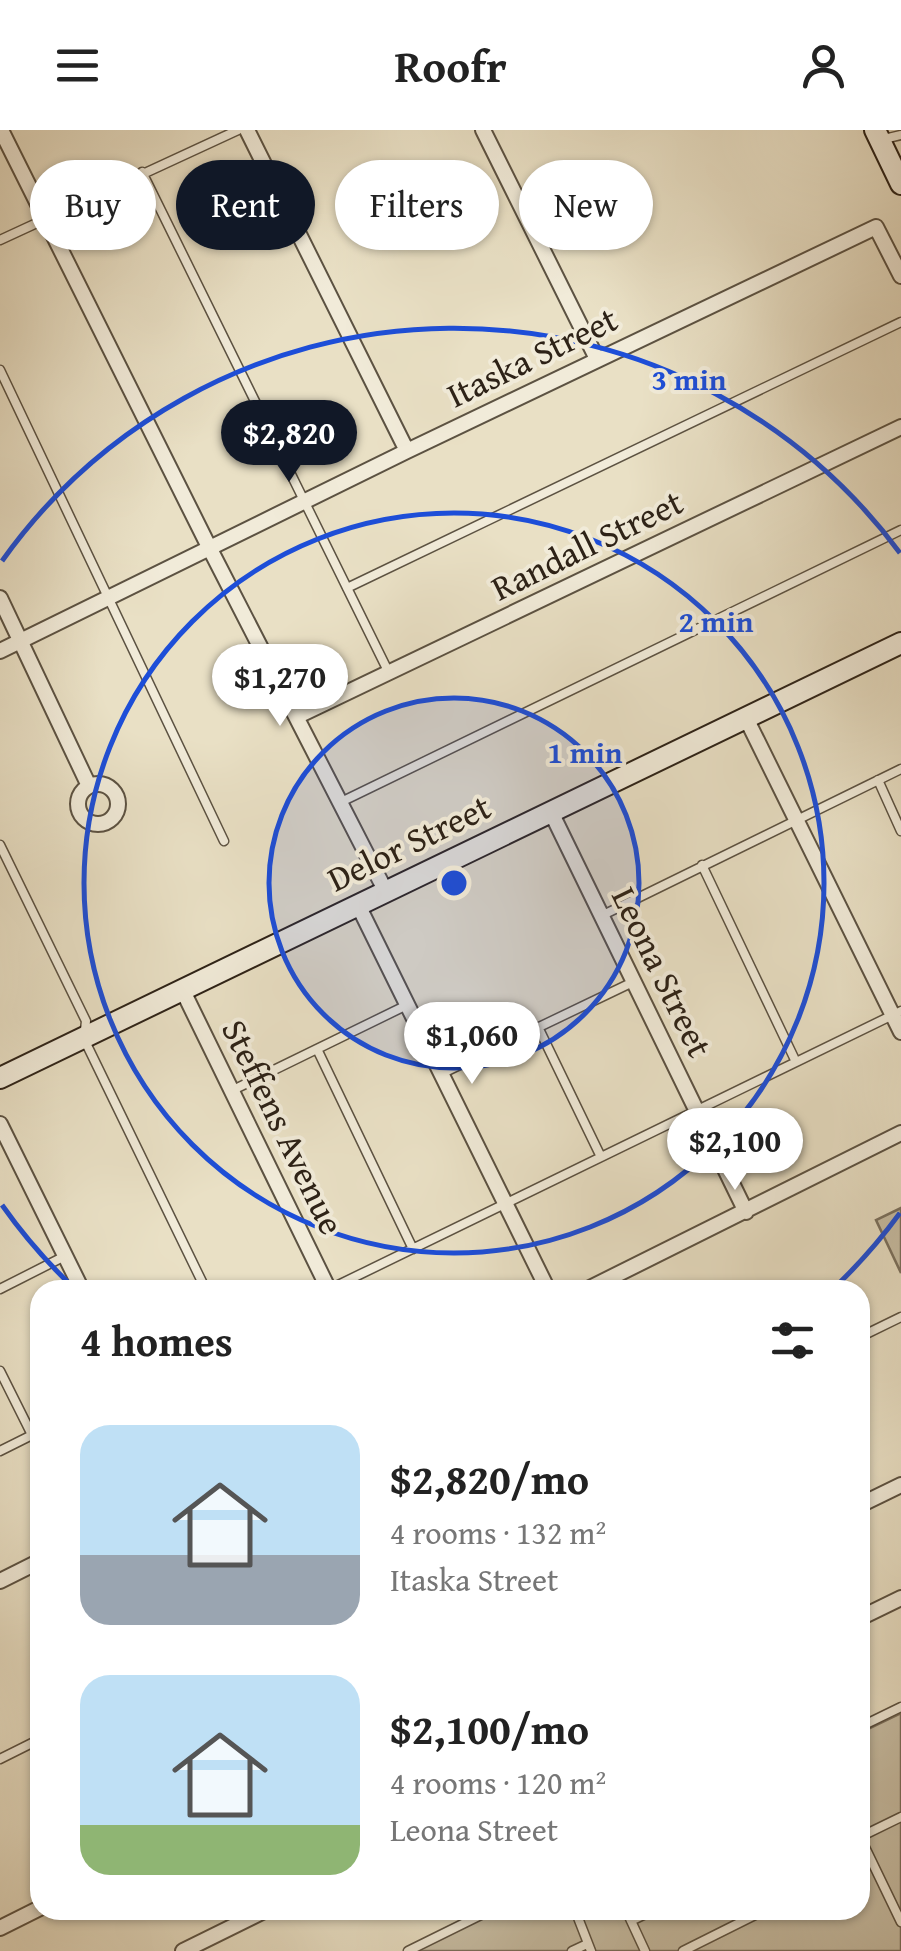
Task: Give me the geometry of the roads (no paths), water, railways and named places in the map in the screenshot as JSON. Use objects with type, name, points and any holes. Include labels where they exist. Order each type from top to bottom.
[{"type":"street","points":[[2,130],[30,189]]},
{"type":"street","points":[[248,130],[407,451]]},
{"type":"street","points":[[483,130],[597,359]]},
{"type":"street","points":[[877,135],[901,184]]},
{"type":"street","name":"Itaska Street","points":[[0,651],[876,227],[901,276]]},
{"type":"street","points":[[60,250],[385,890]]},
{"type":"street","name":"Randall Street","points":[[298,716],[901,427]]},
{"type":"street","points":[[0,598],[90,786]]},
{"type":"street","name":"Delor Street","points":[[0,1078],[901,643]]},
{"type":"street","points":[[746,718],[897,1012],[901,1032]]},
{"type":"street","name":"Leona Street","points":[[551,812],[746,1212]]},
{"type":"street","points":[[357,904],[543,1280]]},
{"type":"street","name":"Steffens Avenue","points":[[183,991],[324,1280]]},
{"type":"street","points":[[0,1124],[77,1280]]},
{"type":"street","points":[[607,1280],[901,1133]]},
{"type":"street","points":[[870,1500],[901,1485]]},
{"type":"street","points":[[0,1581],[30,1566]]},
{"type":"street","points":[[870,1613],[901,1598]]},
{"type":"street","points":[[0,1928],[30,1913]]},
{"type":"street","points":[[183,1951],[246,1920]]},
{"type":"lane","points":[[156,166],[238,130]]},
{"type":"lane","points":[[877,135],[901,136]]},
{"type":"lane","points":[[156,201],[389,673]]},
{"type":"lane","points":[[0,240],[30,225]]},
{"type":"lane","points":[[347,588],[901,322]]},
{"type":"lane","points":[[0,370],[224,842]]},
{"type":"lane","points":[[341,802],[901,530]]},
{"type":"lane","points":[[601,916],[901,769]]},
{"type":"lane","points":[[878,780],[901,831]]},
{"type":"lane","points":[[0,845],[86,1021],[84,1039],[201,1280]]},
{"type":"lane","points":[[702,866],[796,1062]]},
{"type":"lane","points":[[441,1074],[633,982]]},
{"type":"lane","points":[[233,1090],[408,1005]]},
{"type":"lane","points":[[349,1280],[897,1012]]},
{"type":"lane","points":[[538,1027],[601,1157]]},
{"type":"lane","points":[[317,1049],[413,1249]]},
{"type":"lane","points":[[0,1289],[66,1256]]},
{"type":"lane","points":[[870,1332],[901,1316]]},
{"type":"lane","points":[[0,1371],[30,1423]]},
{"type":"lane","points":[[0,1451],[30,1436]]},
{"type":"lane","points":[[870,1722],[901,1707]]},
{"type":"lane","points":[[0,1759],[30,1744]]},
{"type":"lane","points":[[870,1832],[901,1817]]},
{"type":"lane","points":[[870,1858],[901,1922]]},
{"type":"lane","points":[[408,1951],[471,1920]]},
{"type":"lane","points":[[572,1951],[589,1947],[580,1920]]},
{"type":"lane","points":[[631,1920],[645,1951]]},
{"type":"lane","points":[[683,1951],[745,1920]]}]
